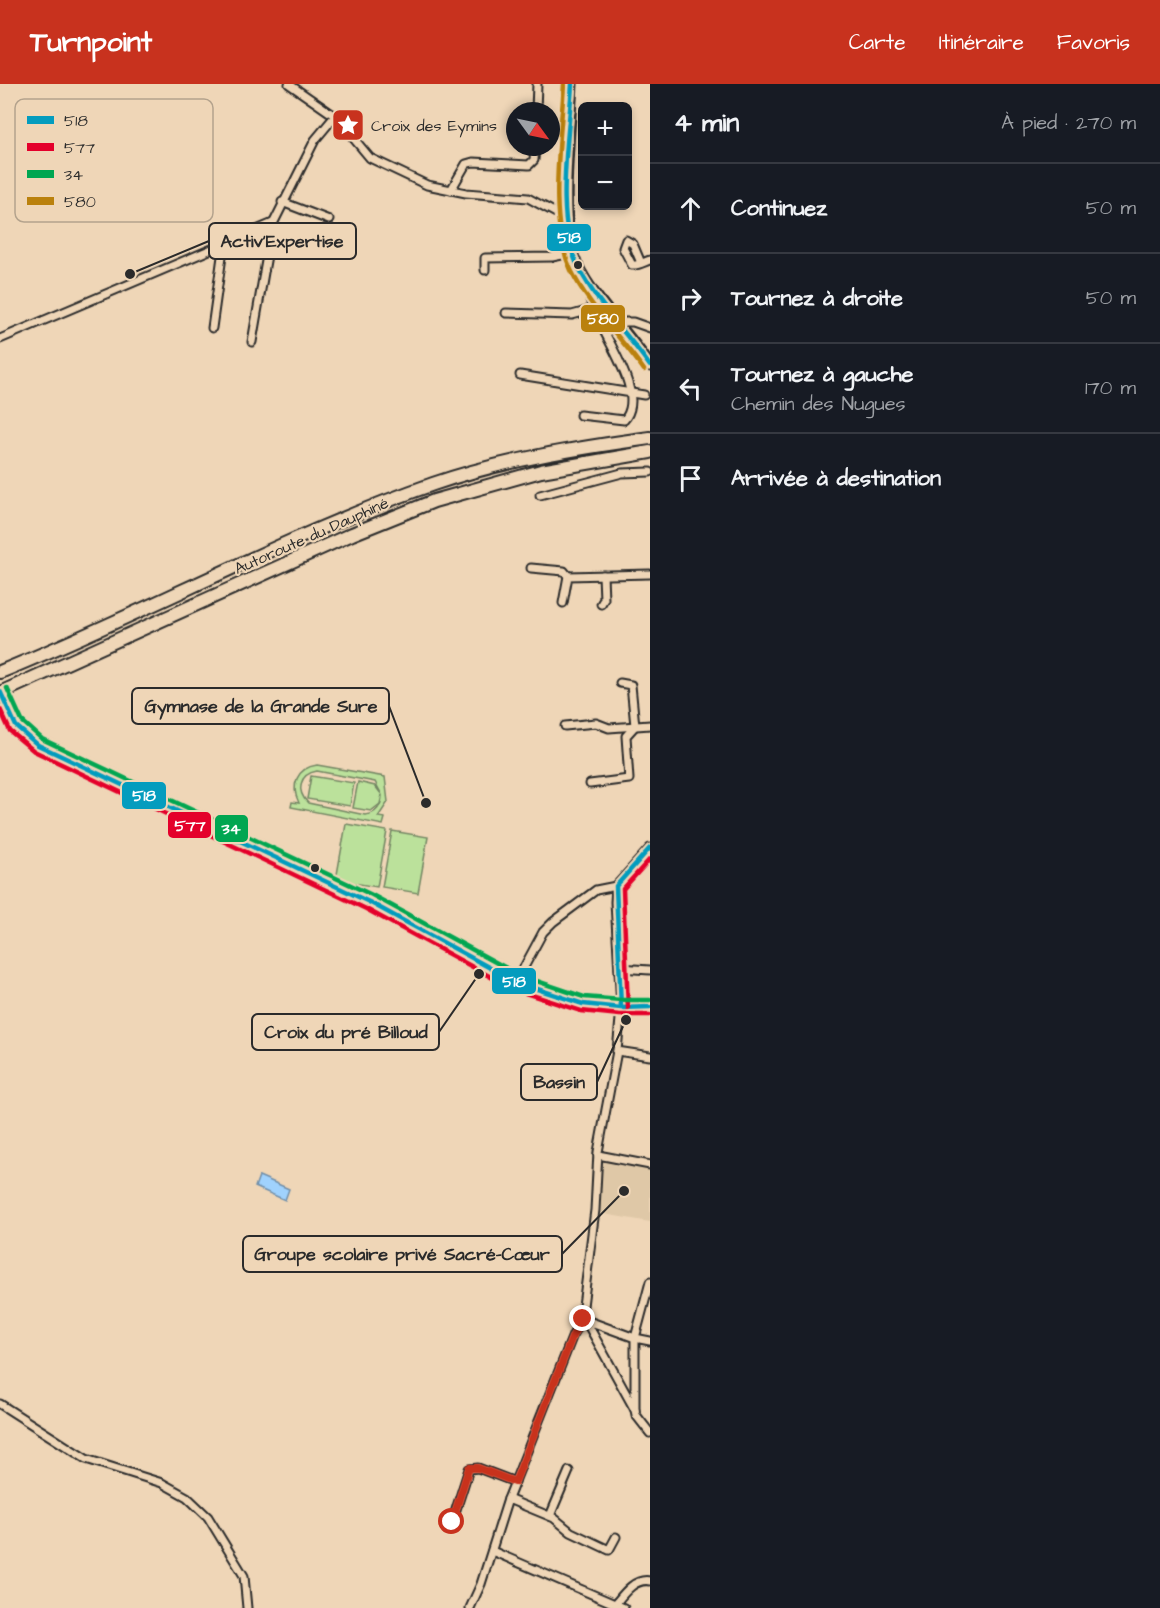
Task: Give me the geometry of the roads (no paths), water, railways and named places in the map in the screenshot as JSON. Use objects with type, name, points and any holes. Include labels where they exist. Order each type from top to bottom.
[{"type":"highway","name":"Autoroute du Dauphiné","points":[[0,672],[352,515],[435,484],[543,455],[650,438]]},
{"type":"highway","name":"Autoroute du Dauphiné","points":[[0,692],[352,534],[426,504],[541,471],[650,452]]},
{"type":"street","points":[[289,84],[335,116],[369,158],[427,185],[451,190],[528,198],[567,219]]},
{"type":"street","points":[[536,102],[537,84]]},
{"type":"street","points":[[572,84],[567,219],[572,253],[592,288],[650,366]]},
{"type":"street","points":[[252,342],[264,261],[273,223],[315,140],[335,116]]},
{"type":"street","points":[[451,190],[466,164],[473,162],[529,165],[534,156]]},
{"type":"street","points":[[282,202],[329,220]]},
{"type":"street","points":[[0,339],[273,223]]},
{"type":"street","points":[[212,328],[224,242]]},
{"type":"street","points":[[484,270],[485,258],[552,257],[572,253]]},
{"type":"street","points":[[641,263],[650,260]]},
{"type":"street","points":[[520,375],[643,398],[642,382],[594,309],[588,293],[592,288]]},
{"type":"street","points":[[506,313],[572,315],[594,309]]},
{"type":"street","points":[[619,322],[633,322],[650,328]]},
{"type":"street","points":[[580,415],[624,420],[639,410]]},
{"type":"street","points":[[540,495],[622,473],[650,472]]},
{"type":"street","points":[[531,568],[564,571],[568,576],[563,603]]},
{"type":"street","points":[[568,576],[650,574]]},
{"type":"street","points":[[601,604],[604,599],[603,575]]},
{"type":"street","points":[[590,784],[629,780],[626,736],[634,726],[631,685],[620,683]]},
{"type":"street","points":[[0,692],[22,733],[38,745],[369,902],[516,982],[562,999],[621,1008],[650,1007]]},
{"type":"street","points":[[566,726],[596,723],[609,728],[650,724]]},
{"type":"street","points":[[516,982],[543,932],[596,890],[616,886],[650,848]]},
{"type":"street","points":[[470,1608],[492,1551],[508,1499],[573,1335],[583,1319],[595,1210],[598,1155],[617,1052],[621,1008],[616,886]]},
{"type":"street","points":[[619,968],[650,970]]},
{"type":"street","points":[[617,1052],[650,1056]]},
{"type":"street","points":[[598,1155],[650,1165]]},
{"type":"street","points":[[635,1410],[635,1338],[650,1282]]},
{"type":"street","points":[[583,1319],[635,1338],[650,1341]]},
{"type":"street","points":[[583,1319],[636,1415],[650,1432]]},
{"type":"street","points":[[0,1404],[86,1459],[162,1483],[187,1497],[208,1517],[244,1576],[247,1608]]},
{"type":"street","points":[[452,1522],[469,1468],[478,1468],[515,1482]]},
{"type":"street","points":[[550,1516],[569,1471]]},
{"type":"street","points":[[508,1499],[550,1516],[571,1532],[609,1550],[616,1537]]},
{"type":"street","points":[[492,1551],[624,1608]]},
{"type":"street","points":[[616,1603],[627,1589],[644,1580],[650,1581]]},
{"type":"water","points":[[259,1176],[289,1189],[285,1200],[255,1187]]},
{"type":"place","name":"Croix des Eymins","points":[[348,125]]},
{"type":"place","name":"Activ'Expertise","points":[[130,274]]},
{"type":"place","name":"Gymnase de la Grande Sure","points":[[426,803]]},
{"type":"place","name":"Croix du pré Billoud","points":[[479,974]]},
{"type":"place","name":"Bassin","points":[[626,1020]]},
{"type":"place","name":"Groupe scolaire privé Sacré-Cœur","points":[[624,1191]]}]
